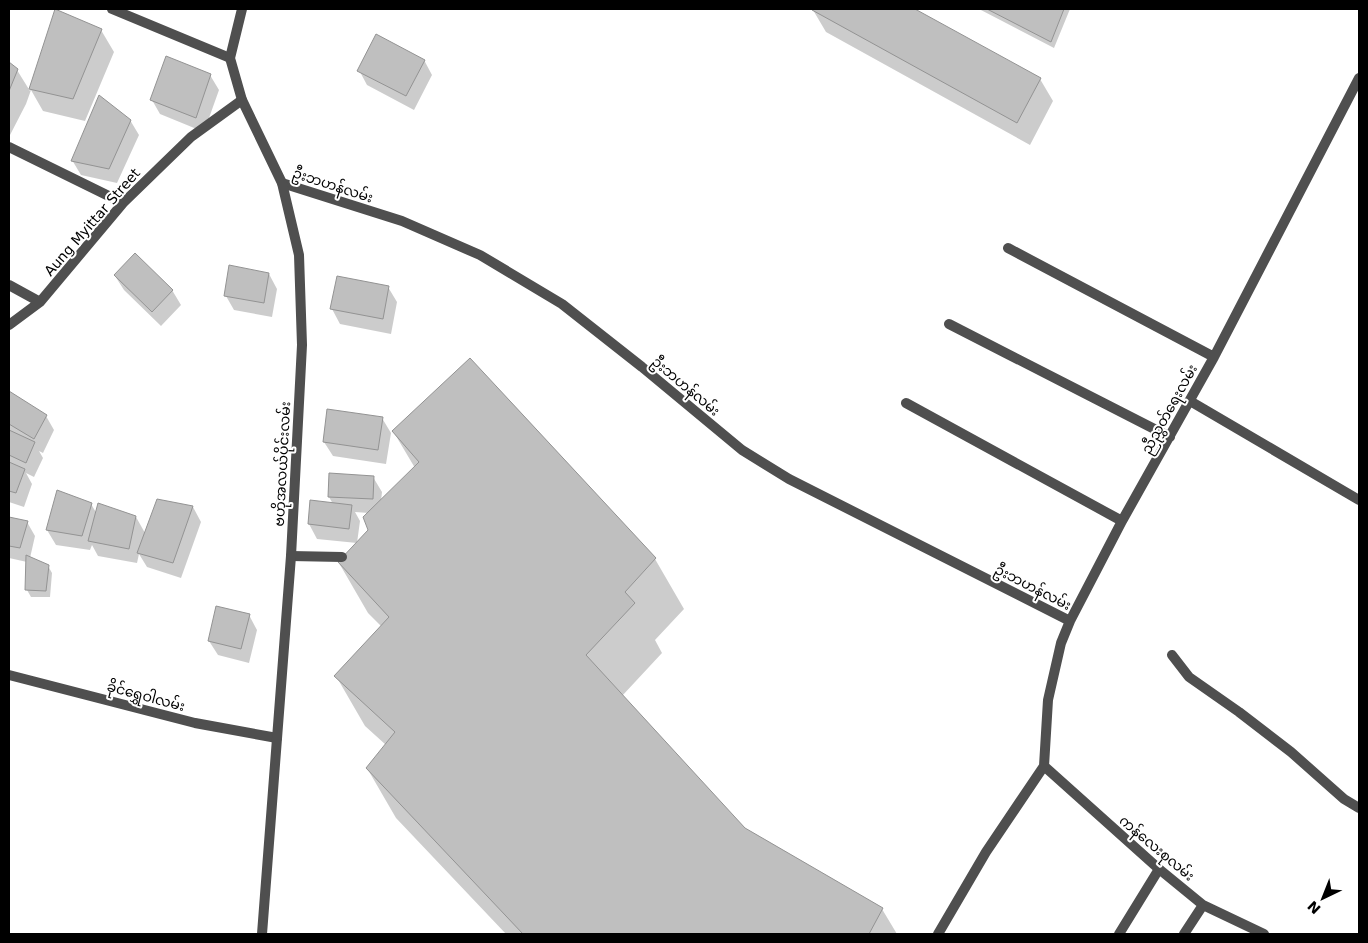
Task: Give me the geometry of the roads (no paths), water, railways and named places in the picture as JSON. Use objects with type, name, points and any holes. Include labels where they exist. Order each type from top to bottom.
[{"type":"street","points":[[112,9],[230,58]]},
{"type":"street","name":"ဗဟိုအလယ်ပိုင်းလမ်း","points":[[242,9],[230,58],[242,100],[282,183],[298,255],[302,345],[291,556],[262,934]]},
{"type":"street","name":"ညီညွှတ်ရေးလမ်း","points":[[1044,766],[1048,700],[1061,643],[1070,621],[1122,521],[1214,357],[1359,78]]},
{"type":"street","name":"Aung Myittar Street","points":[[9,325],[40,302],[123,203],[191,137],[242,100]]},
{"type":"street","points":[[9,147],[123,203]]},
{"type":"street","name":"ဦးဘဟန်လမ်း","points":[[282,183],[402,221],[480,255],[562,304],[742,450],[774,470],[1070,621]]},
{"type":"street","points":[[1008,248],[1214,357]]},
{"type":"street","points":[[9,286],[40,302]]},
{"type":"street","points":[[949,324],[1170,437]]},
{"type":"street","points":[[1190,401],[1359,500]]},
{"type":"street","points":[[906,403],[1122,521]]},
{"type":"street","points":[[291,556],[342,557]]},
{"type":"street","points":[[1172,655],[1189,677],[1254,724],[1290,752],[1344,799],[1359,808]]},
{"type":"street","name":"ခိုင်ရွှေဝါလမ်း","points":[[9,675],[195,723],[277,738]]},
{"type":"street","points":[[938,934],[986,852],[1044,766]]},
{"type":"street","name":"ကန်လေးစုလမ်း","points":[[1044,766],[1159,870],[1203,904],[1264,934]]},
{"type":"street","points":[[1119,934],[1159,870]]},
{"type":"street","points":[[1184,934],[1203,904]]}]
